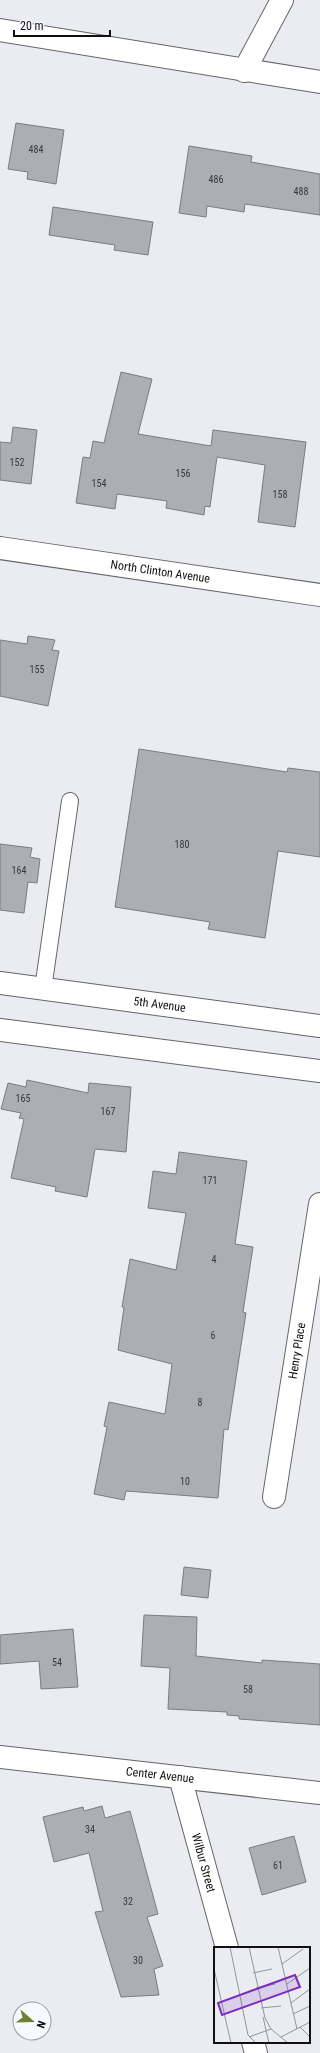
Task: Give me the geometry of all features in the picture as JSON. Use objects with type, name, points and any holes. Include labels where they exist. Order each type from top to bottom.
[{"type":"street","points":[[244,71],[282,0]]},
{"type":"street","points":[[0,30],[244,71],[320,82]]},
{"type":"street","name":"North Clinton Avenue","points":[[0,548],[320,595]]},
{"type":"street","name":"5th Avenue","points":[[0,983],[320,1026]]},
{"type":"street","points":[[0,1030],[320,1071]]},
{"type":"street","name":"Henry Place","points":[[274,1497],[320,1204]]},
{"type":"street","name":"Center Avenue","points":[[0,1757],[320,1793]]},
{"type":"street","name":"Wilbur Street","points":[[180,1777],[227,1947]]},
{"type":"street","points":[[253,2043],[256,2053]]},
{"type":"lane","points":[[44,989],[70,801]]},
{"type":"building","points":[[16,123],[64,130],[56,184],[27,179],[28,172],[8,169]]},
{"type":"building","points":[[189,146],[252,156],[251,162],[320,174],[320,215],[245,204],[244,212],[207,206],[206,217],[179,213]]},
{"type":"building","points":[[53,207],[153,222],[148,255],[114,250],[115,245],[49,235]]},
{"type":"building","points":[[121,372],[152,379],[138,434],[211,446],[213,430],[306,442],[295,527],[258,522],[265,465],[217,457],[210,507],[205,506],[204,515],[166,508],[167,501],[117,494],[115,509],[76,503],[83,457],[90,458],[93,441],[104,443]]},
{"type":"building","points":[[13,427],[37,430],[31,484],[0,480],[0,442],[11,443]]},
{"type":"building","points":[[28,636],[55,640],[52,650],[59,651],[48,706],[0,696],[0,640],[27,644]]},
{"type":"building","points":[[139,749],[287,772],[288,768],[320,772],[320,857],[278,851],[265,938],[208,929],[210,922],[115,907]]},
{"type":"building","points":[[0,844],[32,848],[30,857],[40,859],[37,883],[28,882],[24,913],[0,910]]},
{"type":"building","points":[[27,1080],[88,1093],[89,1083],[131,1087],[126,1152],[95,1149],[87,1197],[55,1191],[56,1187],[11,1178],[24,1119],[19,1118],[21,1113],[1,1109],[8,1083],[26,1087]]},
{"type":"building","points":[[179,1152],[247,1161],[235,1244],[253,1247],[243,1312],[246,1313],[228,1430],[224,1429],[218,1498],[126,1491],[124,1500],[94,1494],[107,1427],[104,1426],[109,1402],[165,1414],[172,1364],[118,1350],[124,1307],[122,1307],[130,1259],[176,1270],[186,1213],[148,1208],[153,1171],[176,1174]]},
{"type":"building","points":[[184,1567],[211,1570],[208,1598],[181,1595]]},
{"type":"building","points":[[144,1615],[197,1617],[196,1656],[262,1663],[262,1660],[320,1664],[320,1725],[239,1719],[239,1716],[227,1715],[227,1712],[168,1709],[170,1668],[141,1666]]},
{"type":"building","points":[[73,1629],[78,1687],[41,1689],[39,1661],[0,1664],[0,1635]]},
{"type":"building","points":[[102,1806],[105,1818],[130,1811],[158,1914],[147,1917],[163,1966],[154,1969],[159,1995],[121,1997],[95,1912],[103,1911],[89,1853],[54,1862],[43,1817],[83,1807],[84,1811]]},
{"type":"building","points":[[294,1836],[306,1882],[262,1895],[249,1848]]}]
